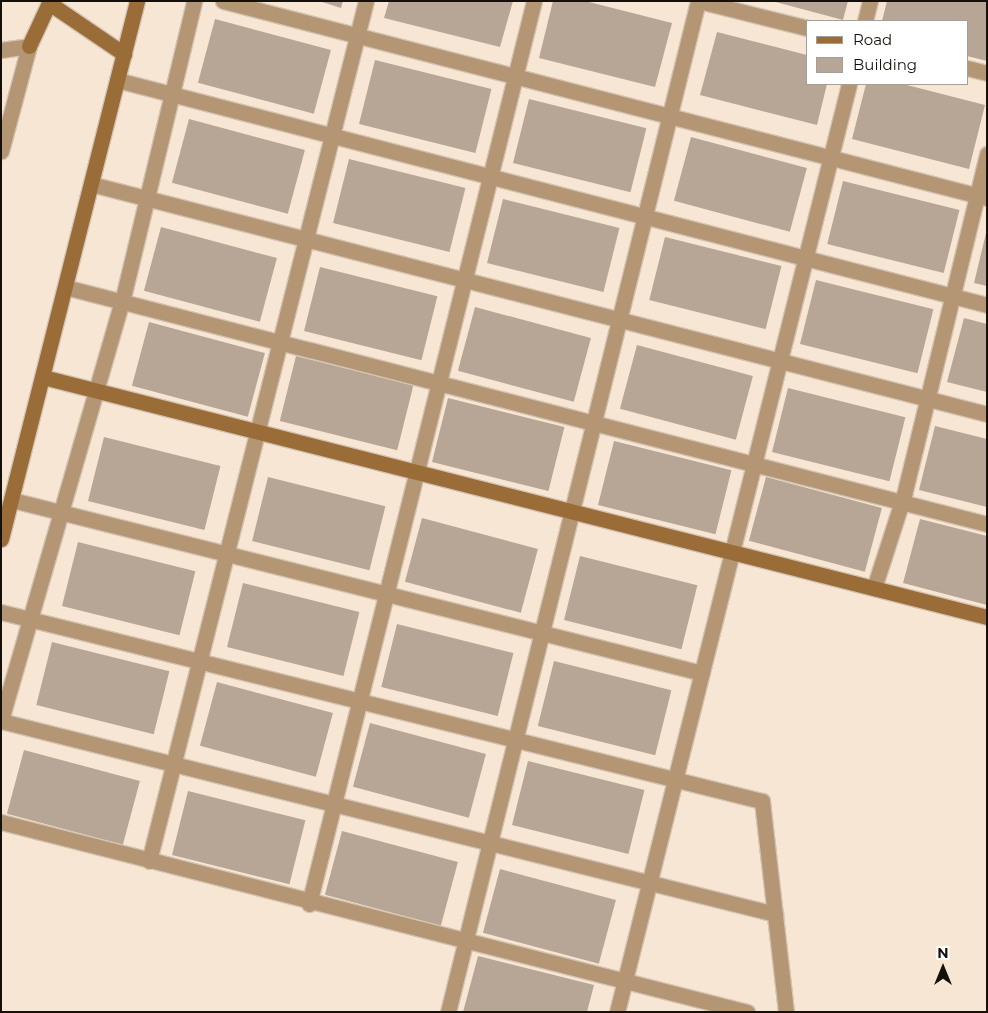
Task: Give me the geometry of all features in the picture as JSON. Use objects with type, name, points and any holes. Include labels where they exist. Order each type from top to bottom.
[{"type":"street","points":[[1,539],[137,1]]},
{"type":"street","points":[[194,1],[122,302],[1,721],[775,914]]},
{"type":"street","points":[[223,1],[357,38],[515,76],[982,197]]},
{"type":"street","points":[[149,861],[366,1]]},
{"type":"street","points":[[310,904],[534,1]]},
{"type":"street","points":[[448,1012],[569,511],[698,1],[806,28]]},
{"type":"street","points":[[864,20],[870,1]]},
{"type":"street","points":[[1,151],[29,46],[49,3],[124,54]]},
{"type":"street","points":[[1,50],[29,46]]},
{"type":"street","points":[[968,68],[987,73]]},
{"type":"street","points":[[117,80],[987,305]]},
{"type":"street","points":[[617,1012],[678,778],[702,673],[849,85]]},
{"type":"street","points":[[874,588],[902,502],[952,296],[982,197],[987,154]]},
{"type":"street","points":[[91,184],[987,414]]},
{"type":"street","points":[[65,287],[987,524]]},
{"type":"street","points":[[43,377],[987,617]]},
{"type":"street","points":[[12,500],[702,673]]},
{"type":"street","points":[[1,612],[678,778],[762,801],[786,1012]]},
{"type":"street","points":[[1,822],[310,904],[747,1012]]},
{"type":"building","points":[[319,1],[343,1],[341,8]]},
{"type":"building","points":[[389,1],[513,1],[500,47],[384,18]]},
{"type":"building","points":[[553,1],[585,1],[672,23],[655,87],[539,58]]},
{"type":"building","points":[[772,1],[848,1],[843,20]]},
{"type":"building","points":[[887,1],[987,1],[987,61],[968,56],[968,20],[882,20]]},
{"type":"building","points":[[215,19],[331,50],[314,114],[198,83]]},
{"type":"building","points":[[717,32],[806,55],[806,85],[827,85],[817,125],[700,95]]},
{"type":"building","points":[[375,60],[491,89],[475,153],[359,124]]},
{"type":"building","points":[[866,85],[907,85],[985,105],[969,169],[852,139]]},
{"type":"building","points":[[529,99],[646,128],[630,192],[513,163]]},
{"type":"building","points":[[189,119],[305,150],[288,214],[172,183]]},
{"type":"building","points":[[691,137],[807,168],[790,232],[674,201]]},
{"type":"building","points":[[349,159],[465,188],[449,252],[333,223]]},
{"type":"building","points":[[843,181],[959,210],[944,273],[827,244]]},
{"type":"building","points":[[503,199],[619,228],[603,292],[487,263]]},
{"type":"building","points":[[161,227],[277,258],[260,322],[144,291]]},
{"type":"building","points":[[987,233],[987,286],[974,283]]},
{"type":"building","points":[[665,237],[781,266],[766,329],[649,300]]},
{"type":"building","points":[[320,267],[437,296],[421,360],[304,331]]},
{"type":"building","points":[[816,280],[933,309],[917,373],[800,344]]},
{"type":"building","points":[[475,307],[591,338],[574,402],[458,371]]},
{"type":"building","points":[[964,318],[987,324],[987,392],[947,382]]},
{"type":"building","points":[[149,322],[265,353],[248,417],[132,386]]},
{"type":"building","points":[[637,345],[753,376],[736,440],[620,409]]},
{"type":"building","points":[[296,356],[413,385],[397,450],[280,421]]},
{"type":"building","points":[[788,388],[905,417],[889,481],[772,452]]},
{"type":"building","points":[[448,398],[564,427],[548,491],[432,462]]},
{"type":"building","points":[[935,426],[987,439],[987,507],[919,490]]},
{"type":"building","points":[[104,437],[220,466],[204,530],[88,501]]},
{"type":"building","points":[[614,441],[731,470],[715,534],[598,505]]},
{"type":"building","points":[[268,477],[385,506],[369,570],[252,541]]},
{"type":"building","points":[[766,477],[882,508],[865,572],[749,541]]},
{"type":"building","points":[[422,518],[538,549],[521,613],[405,582]]},
{"type":"building","points":[[920,519],[987,536],[987,605],[903,583]]},
{"type":"building","points":[[78,542],[195,571],[179,635],[62,606]]},
{"type":"building","points":[[580,556],[697,585],[681,649],[564,620]]},
{"type":"building","points":[[243,583],[359,612],[343,676],[227,647]]},
{"type":"building","points":[[397,624],[513,653],[498,716],[381,687]]},
{"type":"building","points":[[52,642],[169,671],[154,734],[36,705]]},
{"type":"building","points":[[554,661],[671,690],[655,755],[538,726]]},
{"type":"building","points":[[217,682],[333,713],[316,777],[200,746]]},
{"type":"building","points":[[370,723],[486,754],[469,818],[353,787]]},
{"type":"building","points":[[24,750],[140,781],[123,845],[7,814]]},
{"type":"building","points":[[528,761],[644,790],[628,854],[512,825]]},
{"type":"building","points":[[188,791],[305,820],[289,884],[172,855]]},
{"type":"building","points":[[342,831],[458,862],[441,926],[325,895]]},
{"type":"building","points":[[500,869],[616,900],[599,964],[483,933]]},
{"type":"building","points":[[478,956],[594,985],[587,1012],[463,1012]]}]
